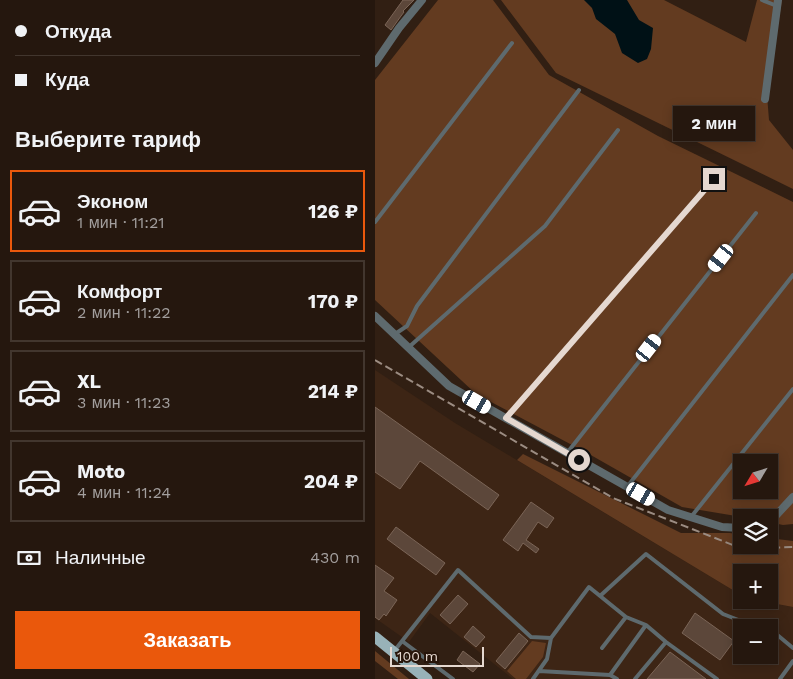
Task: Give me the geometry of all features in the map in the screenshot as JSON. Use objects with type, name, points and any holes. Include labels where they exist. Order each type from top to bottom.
[{"type":"main road","points":[[375,637],[427,679]]},
{"type":"street","points":[[375,63],[399,28],[422,0]]},
{"type":"street","points":[[765,99],[778,3]]},
{"type":"street","points":[[375,316],[449,386],[668,510],[722,527],[733,528]]},
{"type":"street","points":[[778,513],[793,497]]},
{"type":"lane","points":[[762,0],[778,3]]},
{"type":"lane","points":[[375,222],[512,43]]},
{"type":"lane","points":[[395,334],[407,326],[417,306],[579,90]]},
{"type":"lane","points":[[409,347],[545,226],[618,130]]},
{"type":"lane","points":[[506,418],[714,179]]},
{"type":"lane","points":[[567,453],[756,213]]},
{"type":"lane","points":[[627,487],[793,275]]},
{"type":"lane","points":[[691,517],[793,389]]},
{"type":"lane","points":[[600,596],[646,554],[723,614],[736,619]]},
{"type":"lane","points":[[394,652],[458,570],[531,637],[551,638]]},
{"type":"lane","points":[[533,679],[547,659],[551,638],[589,588],[626,618],[646,625],[717,679]]},
{"type":"lane","points":[[602,648],[626,618]]},
{"type":"lane","points":[[610,675],[646,625]]},
{"type":"lane","points":[[778,636],[793,648]]},
{"type":"lane","points":[[402,641],[453,679]]},
{"type":"lane","points":[[635,679],[666,642]]},
{"type":"lane","points":[[780,679],[793,661]]},
{"type":"lane","points":[[539,671],[610,675],[617,679]]},
{"type":"shaded area","points":[[438,0],[493,0],[549,75],[658,136],[793,202],[793,524],[778,524],[778,509],[733,509],[733,516],[682,507],[589,454],[476,394],[375,300],[375,80]]},
{"type":"shaded area","points":[[501,0],[664,0],[746,42],[757,0],[782,0],[767,95],[769,120],[793,150],[793,189],[556,73]]},
{"type":"shaded area","points":[[584,0],[627,0],[639,20],[653,28],[651,49],[647,59],[638,63],[622,53],[615,34],[596,19],[592,8]]},
{"type":"shaded area","points":[[375,370],[455,423],[733,590],[733,609],[778,609],[778,604],[793,607],[793,679],[513,679],[430,613],[409,642],[375,618]]},
{"type":"shaded area","points":[[523,454],[681,533],[733,534],[733,554],[778,554],[778,539],[793,541],[793,607],[778,604],[778,564],[733,564],[733,590],[517,460]]},
{"type":"shaded area","points":[[532,641],[546,643],[543,657],[526,679],[516,679],[507,671]]},
{"type":"shaded area","points":[[375,651],[409,679],[398,679],[375,661]]},
{"type":"building","points":[[403,0],[414,0],[403,11],[391,30],[385,25]]},
{"type":"building","points":[[375,407],[499,495],[488,510],[420,461],[400,489],[375,472]]},
{"type":"building","points":[[531,502],[554,518],[547,528],[538,522],[526,540],[539,549],[536,553],[523,543],[518,551],[503,540]]},
{"type":"building","points":[[396,527],[445,563],[436,575],[387,539]]},
{"type":"building","points":[[375,565],[394,578],[384,591],[397,600],[386,616],[384,614],[379,620],[375,617]]},
{"type":"building","points":[[458,595],[468,604],[450,624],[440,615]]},
{"type":"building","points":[[695,613],[733,640],[733,642],[720,660],[682,633]]},
{"type":"building","points":[[473,626],[485,637],[476,647],[464,637]]},
{"type":"building","points":[[519,633],[528,641],[505,669],[496,661]]},
{"type":"building","points":[[463,651],[480,664],[473,672],[457,660]]},
{"type":"building","points":[[670,652],[706,679],[647,679]]},
{"type":"railway","points":[[375,360],[613,498],[743,549],[793,547]]},
{"type":"route","points":[[579,460],[506,418],[714,179]]}]
